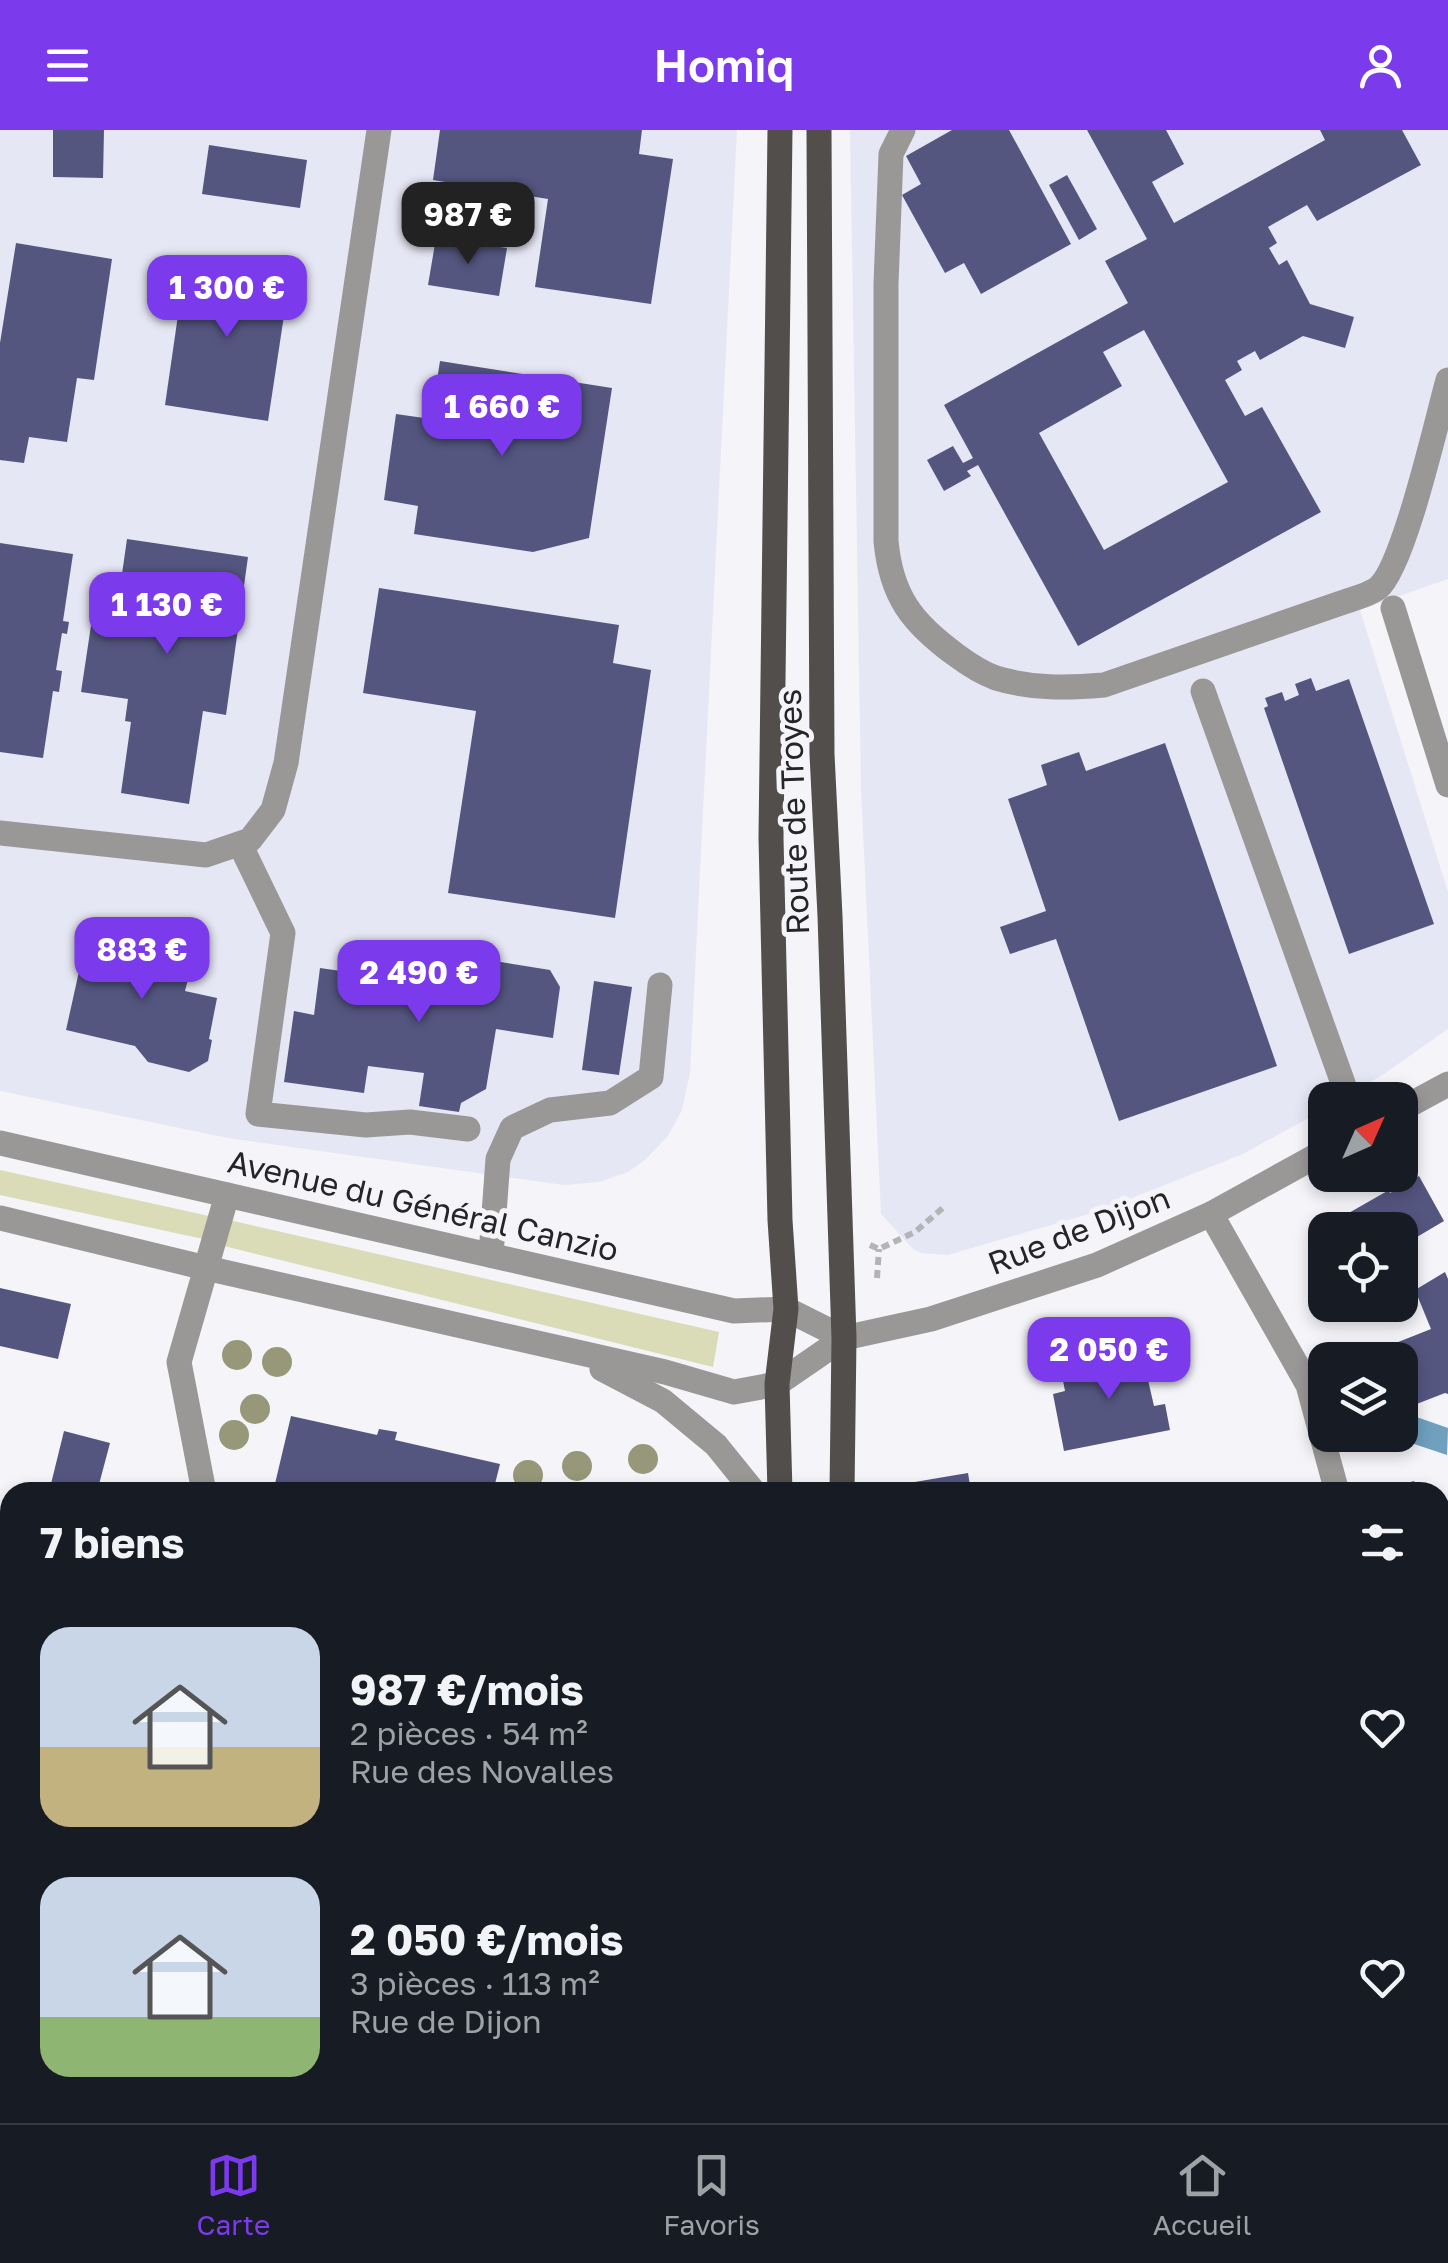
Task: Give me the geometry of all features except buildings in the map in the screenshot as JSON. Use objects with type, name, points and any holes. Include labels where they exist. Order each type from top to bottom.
[{"type":"main road","points":[[780,130],[771,838],[780,1220],[786,1309],[777,1384],[780,1482]]},
{"type":"main road","name":"Route de Troyes","points":[[819,130],[822,754],[830,916],[834,1339],[841,1482]]},
{"type":"street","points":[[0,833],[206,856],[250,840],[272,810],[286,763],[380,130]]},
{"type":"street","points":[[903,130],[891,154],[886,284],[889,569],[915,622],[965,662],[994,677],[1035,686],[1104,684],[1378,588],[1406,531],[1448,380]]},
{"type":"street","points":[[1393,608],[1448,785]]},
{"type":"street","points":[[1203,691],[1344,1082]]},
{"type":"street","points":[[240,844],[282,933],[258,1114],[366,1125],[410,1122],[468,1129]]},
{"type":"street","points":[[491,1255],[498,1158],[512,1128],[550,1110],[610,1103],[651,1076],[660,985]]},
{"type":"street","points":[[1418,1100],[1448,1084]]},
{"type":"street","name":"Avenue du Général Canzio","points":[[0,1144],[734,1311],[786,1309],[834,1339]]},
{"type":"street","name":"Rue de Dijon","points":[[834,1339],[931,1319],[1097,1265],[1211,1214],[1308,1160]]},
{"type":"street","points":[[202,1482],[179,1362],[226,1196]]},
{"type":"street","points":[[1211,1214],[1308,1385],[1335,1482]]},
{"type":"street","points":[[0,1218],[665,1372],[734,1392],[777,1384],[834,1339]]},
{"type":"street","points":[[566,1351],[663,1401],[716,1445],[746,1482]]},
{"type":"path","points":[[857,1238],[879,1249],[914,1232],[945,1206]]},
{"type":"shaded area","points":[[0,130],[737,130],[690,1073],[682,1110],[668,1136],[628,1172],[599,1182],[564,1185],[228,1138],[0,1091]]},
{"type":"shaded area","points":[[850,130],[1448,130],[1448,579],[1360,610],[1448,892],[1448,1029],[1370,1082],[1308,1082],[1308,1118],[1243,1154],[1099,1211],[948,1255],[921,1253],[881,1214],[861,788]]},
{"type":"green space","points":[[0,1170],[209,1216],[203,1239],[0,1195]]},
{"type":"green space","points":[[229,1220],[719,1332],[713,1367],[224,1246]]},
{"type":"water","points":[[1418,1418],[1448,1428],[1447,1455],[1418,1445]]}]
